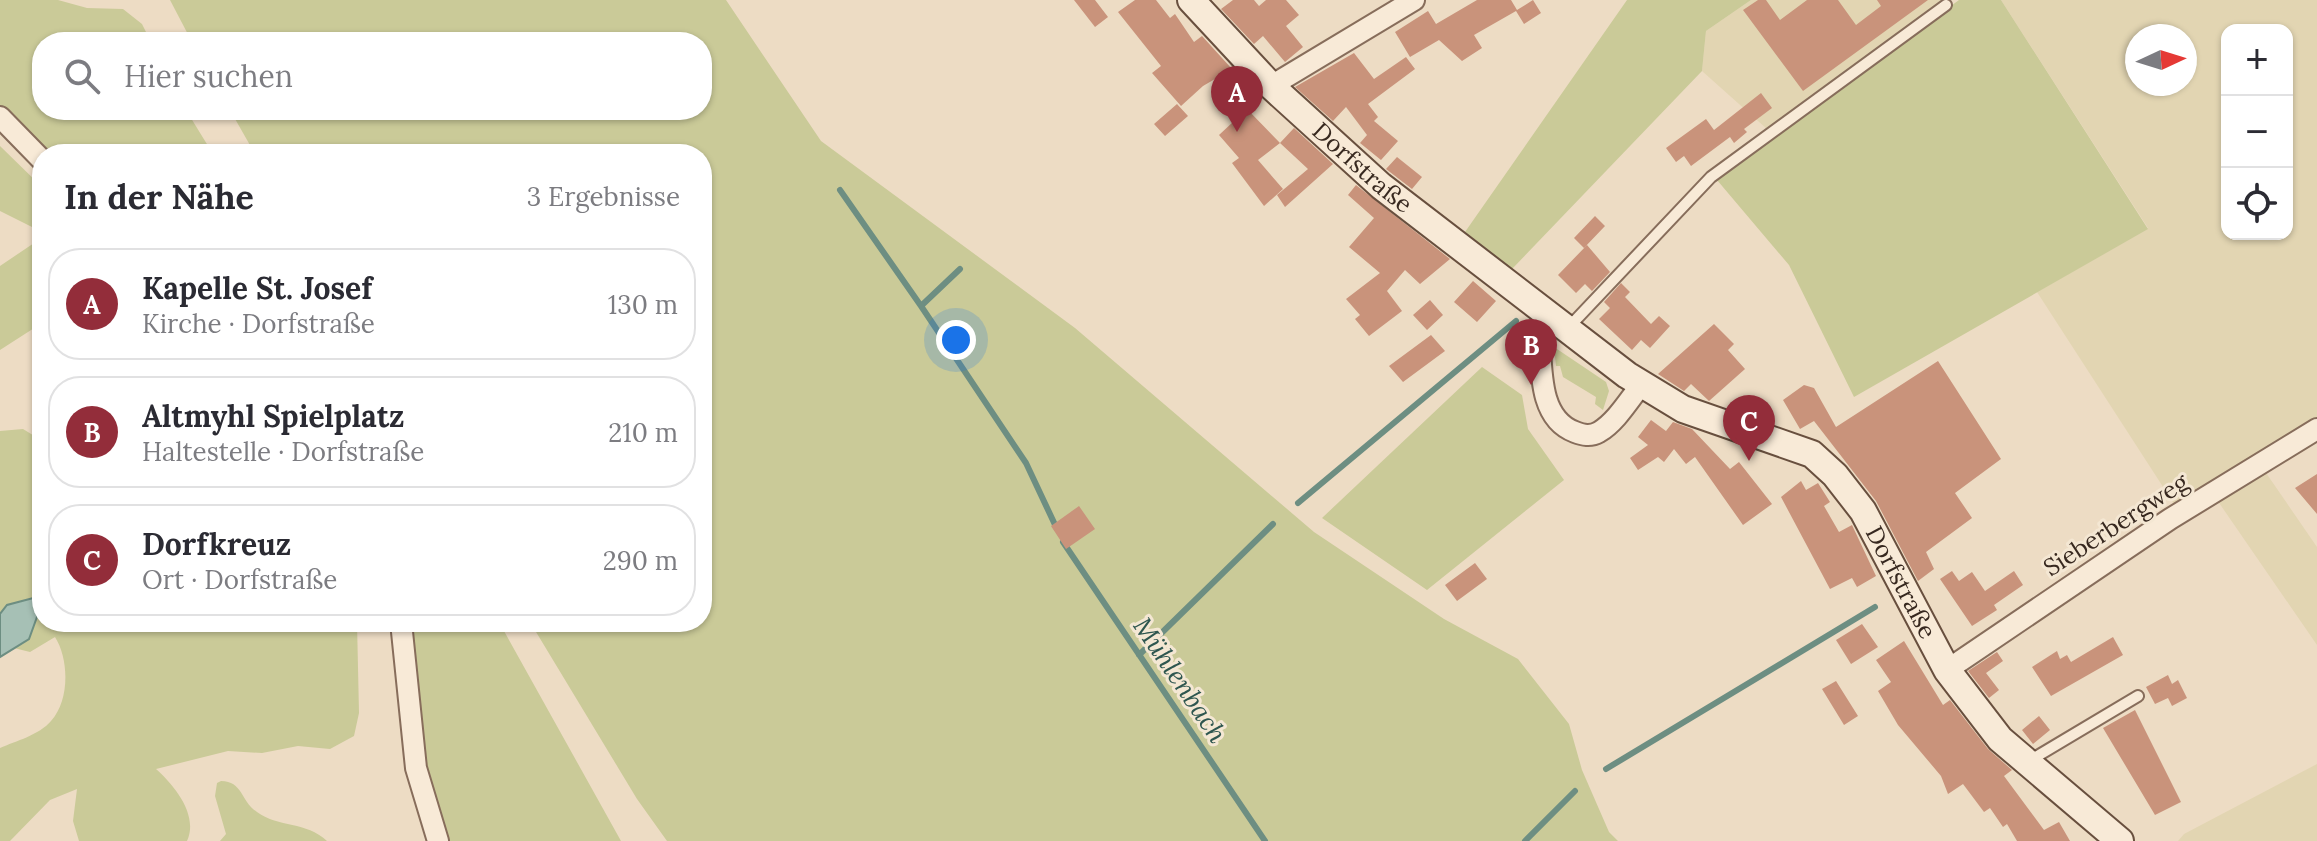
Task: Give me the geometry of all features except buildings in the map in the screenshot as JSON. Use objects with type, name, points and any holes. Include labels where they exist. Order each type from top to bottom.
[{"type":"main road","name":"Dorfstraße","points":[[1191,0],[1271,86],[1381,186],[1641,385],[1683,409],[1812,454],[1835,475],[1863,511],[1947,670],[2000,739],[2120,841]]},
{"type":"street","points":[[1271,86],[1414,0]]},
{"type":"street","points":[[0,117],[32,150]]},
{"type":"street","points":[[1559,322],[1539,331],[1542,373],[1552,416],[1566,428],[1585,436],[1598,433],[1641,385]]},
{"type":"street","name":"Sieberbergweg","points":[[1947,670],[2170,519],[2317,429]]},
{"type":"street","points":[[402,632],[416,768],[438,841]]},
{"type":"lane","points":[[1559,322],[1711,177],[1946,5]]},
{"type":"lane","points":[[2027,762],[2138,696]]},
{"type":"shaded area","points":[[1751,0],[1943,1],[1767,129],[1702,71],[1706,31]]},
{"type":"shaded area","points":[[2001,0],[2317,0],[2317,425],[2178,510],[2037,292],[2148,228]]},
{"type":"shaded area","points":[[2264,470],[2317,547],[2317,645],[2215,497]]},
{"type":"shaded area","points":[[32,598],[32,631],[29,639],[0,657],[0,614],[7,605]]},
{"type":"shaded area","points":[[2317,764],[2317,841],[2178,841],[2184,834]]},
{"type":"green space","points":[[0,0],[58,0],[87,8],[123,9],[142,24],[146,32],[32,32],[32,120],[192,120],[207,144],[32,144],[32,161],[0,128]]},
{"type":"green space","points":[[170,0],[726,0],[821,141],[1075,328],[1314,532],[1444,619],[1518,659],[1569,724],[1582,770],[1609,832],[1618,841],[667,841],[637,799],[536,632],[712,632],[712,144],[249,144],[236,120],[712,120],[712,32],[187,32]]},
{"type":"green space","points":[[1627,0],[1751,0],[1706,31],[1702,71],[1512,269],[1465,232]]},
{"type":"green space","points":[[1959,0],[2001,0],[2148,229],[1854,397],[1789,265],[1717,180]]},
{"type":"green space","points":[[0,146],[32,177],[32,227],[0,211]]},
{"type":"green space","points":[[32,244],[32,329],[0,350],[0,266]]},
{"type":"green space","points":[[1554,347],[1606,382],[1609,391],[1603,410],[1595,404],[1596,397],[1563,377],[1560,366],[1556,366]]},
{"type":"green space","points":[[1482,367],[1522,395],[1528,429],[1564,480],[1427,590],[1322,518]]},
{"type":"green space","points":[[23,429],[32,435],[32,632],[357,632],[359,713],[354,736],[330,749],[298,746],[262,753],[228,751],[156,769],[183,801],[190,821],[187,841],[79,841],[73,821],[77,789],[50,800],[10,841],[0,841],[0,748],[34,734],[51,721],[62,702],[65,668],[55,637],[30,652],[10,647],[0,657],[0,431]]},
{"type":"green space","points":[[409,632],[505,632],[621,841],[447,841],[422,747]]},
{"type":"green space","points":[[217,783],[234,784],[252,808],[265,817],[310,830],[327,841],[220,841],[226,834],[215,796]]},
{"type":"waterway","points":[[840,190],[921,306]]},
{"type":"waterway","points":[[960,269],[921,306],[1026,463],[1057,529]]},
{"type":"waterway","points":[[1298,503],[1516,321]]},
{"type":"waterway","points":[[1139,655],[1273,524]]},
{"type":"waterway","name":"Mühlenbach","points":[[1063,542],[1265,841]]},
{"type":"waterway","points":[[1606,769],[1875,607]]},
{"type":"waterway","points":[[1525,841],[1575,791]]},
{"type":"place","name":"Kapelle St. Josef","points":[[1237,132]]},
{"type":"place","name":"Altmyhl Spielplatz","points":[[1531,385]]},
{"type":"place","name":"Dorfkreuz","points":[[1749,461]]}]
